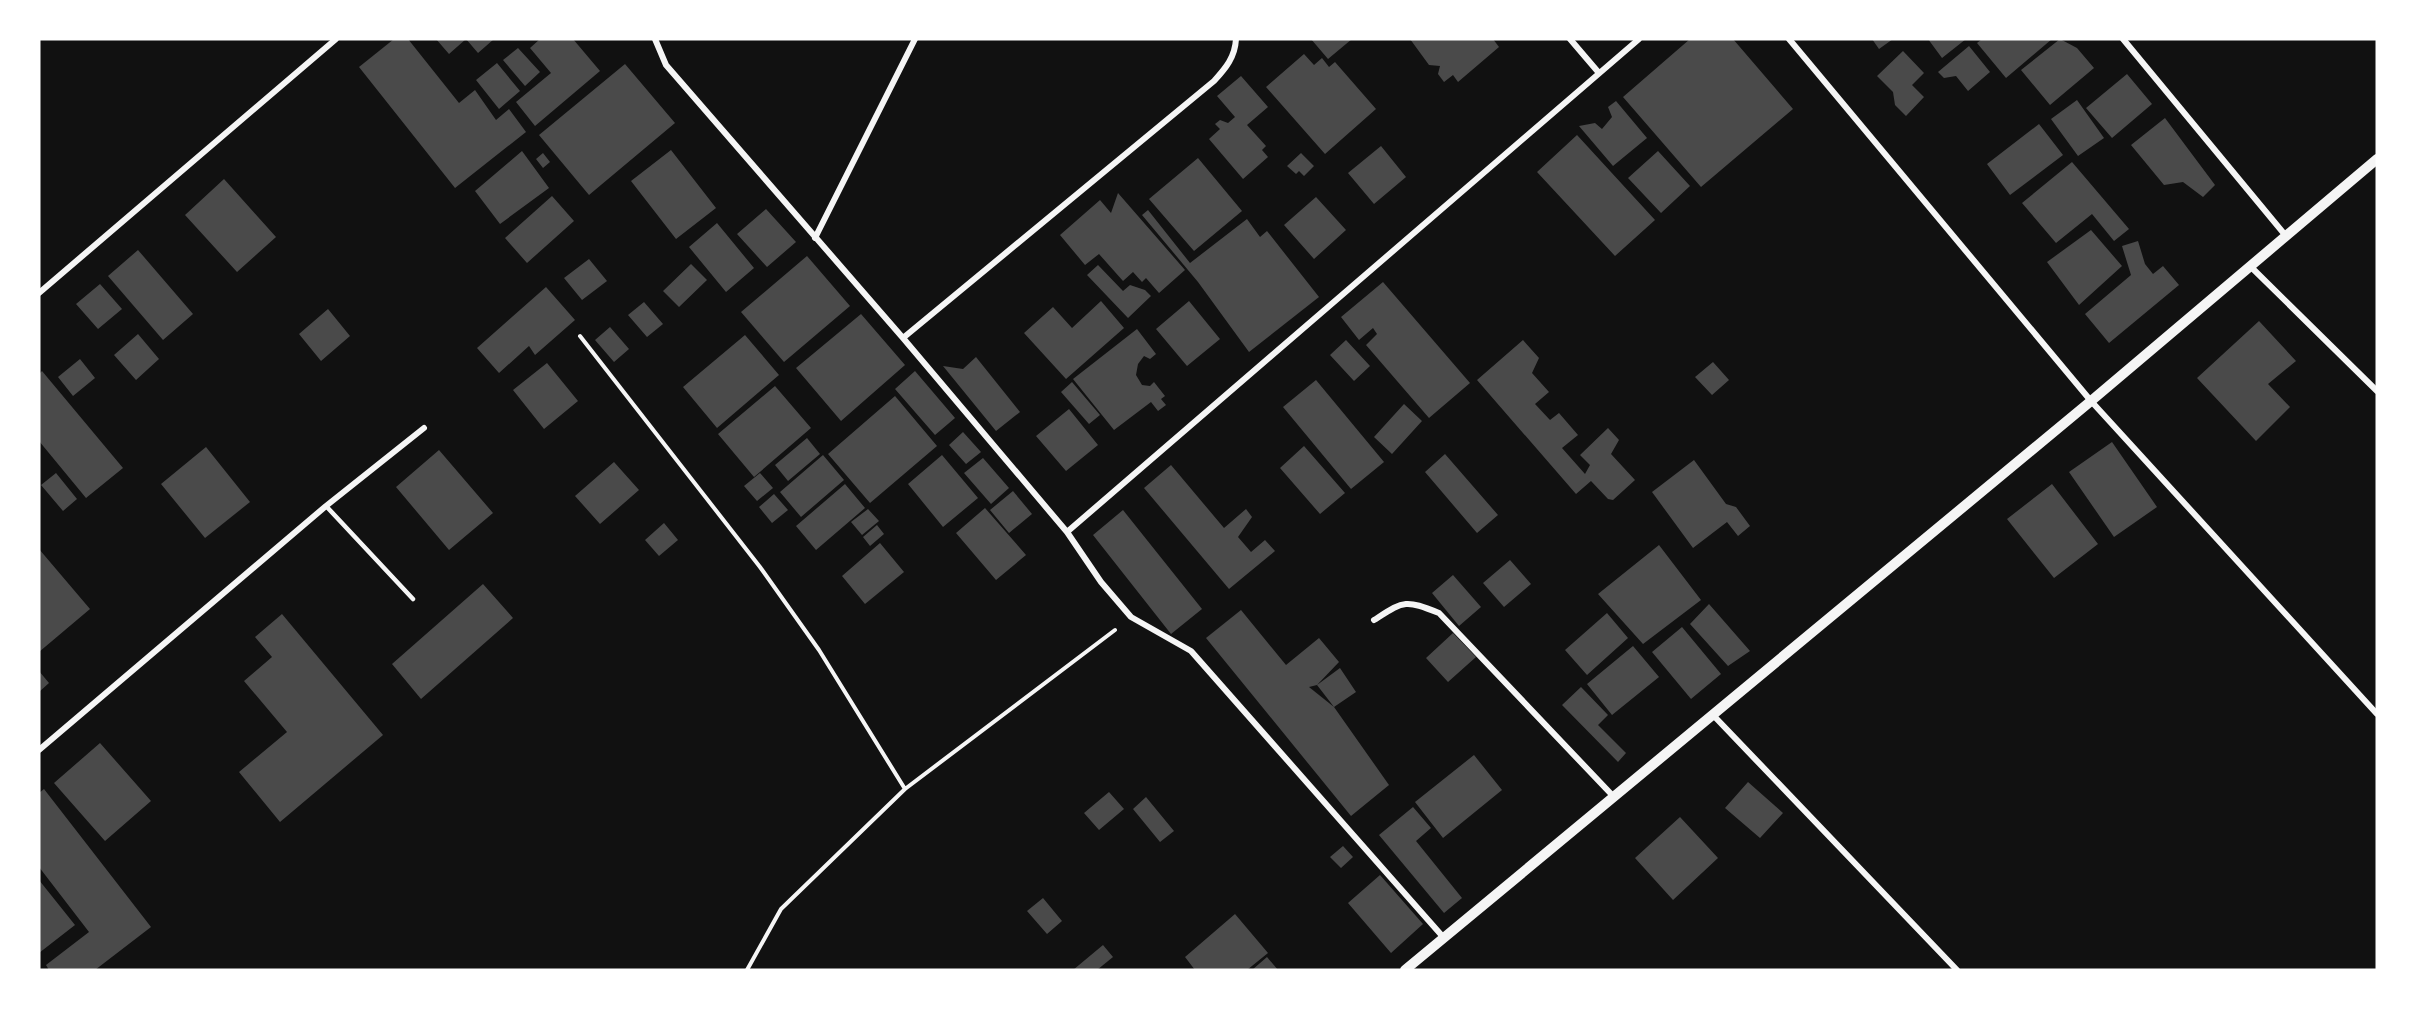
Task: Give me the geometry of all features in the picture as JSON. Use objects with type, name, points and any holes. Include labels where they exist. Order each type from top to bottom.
[{"type":"street","points":[[39,293],[336,39]]},
{"type":"street","points":[[655,39],[666,65],[903,338],[1067,532],[1101,582],[1131,617],[1191,651],[1444,938]]},
{"type":"street","points":[[815,238],[915,39]]},
{"type":"street","points":[[903,338],[1214,81],[1227,66],[1235,51],[1236,39]]},
{"type":"street","points":[[1570,39],[1599,73]]},
{"type":"street","points":[[1067,532],[1640,39]]},
{"type":"street","points":[[1789,39],[2091,401],[2377,714]]},
{"type":"street","points":[[2123,39],[2286,236]]},
{"type":"street","points":[[1405,970],[2091,401],[2377,159]]},
{"type":"street","points":[[2250,266],[2377,391]]},
{"type":"street","points":[[39,750],[326,506],[424,428]]},
{"type":"street","points":[[1374,620],[1400,604],[1419,605],[1439,613],[1614,797]]},
{"type":"street","points":[[1713,715],[1957,970]]},
{"type":"lane","points":[[326,506],[412,599]]},
{"type":"path","points":[[580,336],[760,567],[819,650],[905,789]]},
{"type":"path","points":[[747,970],[781,909],[905,789],[1131,617]]},
{"type":"building","points":[[394,39],[408,39],[459,103],[475,90],[496,120],[509,109],[526,132],[455,188],[359,67]]},
{"type":"building","points":[[436,39],[466,39],[449,54]]},
{"type":"building","points":[[466,39],[494,39],[478,53]]},
{"type":"building","points":[[540,39],[573,39],[600,71],[535,126],[516,102],[551,73],[530,48]]},
{"type":"building","points":[[1311,39],[1352,39],[1328,59]]},
{"type":"building","points":[[1410,39],[1493,39],[1499,47],[1458,82],[1453,75],[1444,82],[1438,74],[1440,66],[1429,65]]},
{"type":"building","points":[[1690,39],[1733,39],[1793,109],[1701,187],[1623,97]]},
{"type":"building","points":[[1872,39],[1893,39],[1879,49]]},
{"type":"building","points":[[1928,39],[1966,39],[1942,58]]},
{"type":"building","points":[[1982,39],[2052,39],[2006,78],[1977,43]]},
{"type":"building","points":[[2060,39],[2077,48],[2094,68],[2050,105],[2021,70]]},
{"type":"building","points":[[1969,46],[1990,72],[1968,91],[1956,76],[1944,78],[1938,72]]},
{"type":"building","points":[[518,48],[540,72],[525,86],[503,60]]},
{"type":"building","points":[[1903,51],[1924,73],[1912,85],[1924,97],[1906,116],[1895,105],[1893,92],[1877,76]]},
{"type":"building","points":[[1304,54],[1314,65],[1322,58],[1329,67],[1335,62],[1376,109],[1325,154],[1266,87]]},
{"type":"building","points":[[497,63],[520,91],[499,109],[476,80]]},
{"type":"building","points":[[625,64],[675,123],[589,195],[539,135]]},
{"type":"building","points":[[2127,74],[2152,104],[2112,138],[2086,108]]},
{"type":"building","points":[[1241,76],[1268,107],[1247,125],[1266,146],[1262,150],[1268,157],[1243,179],[1209,139],[1220,129],[1215,124],[1220,120],[1228,123],[1235,117],[1217,96]]},
{"type":"building","points":[[2077,100],[2104,138],[2078,156],[2051,119]]},
{"type":"building","points":[[1616,101],[1647,138],[1613,166],[1579,126],[1595,123],[1602,129],[1612,117],[1608,107]]},
{"type":"building","points":[[2165,118],[2215,185],[2203,197],[2183,182],[2164,185],[2131,145]]},
{"type":"building","points":[[2039,124],[2063,155],[2010,195],[1987,164]]},
{"type":"building","points":[[1577,135],[1655,220],[1615,256],[1537,172]]},
{"type":"building","points":[[1381,146],[1406,177],[1374,204],[1348,173]]},
{"type":"building","points":[[671,150],[716,208],[676,239],[631,181]]},
{"type":"building","points":[[522,151],[549,188],[500,224],[475,191]]},
{"type":"building","points":[[1658,151],[1690,186],[1661,213],[1628,178]]},
{"type":"building","points":[[543,153],[550,162],[543,168],[536,159]]},
{"type":"building","points":[[1301,153],[1314,166],[1304,176],[1299,171],[1296,174],[1287,166]]},
{"type":"building","points":[[1198,158],[1242,211],[1194,251],[1149,199]]},
{"type":"building","points":[[2072,162],[2129,229],[2114,241],[2092,214],[2056,243],[2022,203]]},
{"type":"building","points":[[224,179],[276,237],[237,272],[185,215]]},
{"type":"building","points":[[1118,193],[1185,270],[1159,293],[1146,278],[1142,282],[1133,272],[1123,281],[1099,254],[1085,265],[1060,235],[1100,200],[1111,213]]},
{"type":"building","points":[[552,196],[574,221],[527,263],[505,238]]},
{"type":"building","points":[[1316,197],[1346,230],[1314,259],[1284,225]]},
{"type":"building","points":[[766,209],[796,242],[767,267],[737,234]]},
{"type":"building","points":[[1148,210],[1190,263],[1247,219],[1260,237],[1267,231],[1319,297],[1249,352],[1198,282],[1142,215]]},
{"type":"building","points":[[717,223],[754,268],[726,292],[689,247]]},
{"type":"building","points":[[2091,230],[2122,266],[2079,305],[2047,262]]},
{"type":"building","points":[[2138,241],[2145,264],[2153,274],[2163,266],[2179,285],[2109,343],[2085,314],[2131,275],[2122,246]]},
{"type":"building","points":[[138,250],[193,314],[163,340],[108,276]]},
{"type":"building","points":[[807,256],[850,306],[784,362],[741,312]]},
{"type":"building","points":[[589,259],[607,281],[582,300],[564,278]]},
{"type":"building","points":[[691,264],[707,280],[679,307],[663,291]]},
{"type":"building","points":[[1098,265],[1123,291],[1130,285],[1145,290],[1151,296],[1128,318],[1087,275]]},
{"type":"building","points":[[1383,282],[1470,383],[1429,418],[1366,345],[1377,334],[1373,328],[1359,340],[1341,317]]},
{"type":"building","points":[[100,284],[122,309],[98,329],[76,304]]},
{"type":"building","points":[[546,287],[575,320],[535,355],[529,346],[499,373],[477,348]]},
{"type":"building","points":[[1101,301],[1124,328],[1066,379],[1024,333],[1053,307],[1072,328]]},
{"type":"building","points":[[1189,301],[1220,339],[1187,366],[1156,329]]},
{"type":"building","points":[[644,302],[663,324],[647,337],[628,315]]},
{"type":"building","points":[[328,309],[350,336],[321,361],[299,334]]},
{"type":"building","points":[[861,314],[905,365],[841,421],[796,368]]},
{"type":"building","points":[[2259,321],[2296,361],[2268,384],[2290,407],[2256,441],[2197,378]]},
{"type":"building","points":[[610,327],[629,349],[614,362],[595,340]]},
{"type":"building","points":[[1137,329],[1156,354],[1150,359],[1144,356],[1138,364],[1136,375],[1142,385],[1150,386],[1154,382],[1165,396],[1161,399],[1166,405],[1158,411],[1151,402],[1114,430],[1073,379]]},
{"type":"building","points":[[138,334],[159,359],[136,380],[114,355]]},
{"type":"building","points":[[745,335],[779,375],[717,428],[683,387]]},
{"type":"building","points":[[1346,340],[1370,366],[1354,381],[1330,355]]},
{"type":"building","points":[[1523,340],[1539,358],[1532,373],[1549,392],[1535,404],[1550,420],[1559,413],[1578,435],[1562,448],[1585,474],[1590,465],[1580,455],[1608,428],[1619,440],[1611,454],[1635,480],[1613,500],[1608,499],[1591,481],[1576,494],[1477,380]]},
{"type":"building","points":[[976,357],[1020,412],[996,431],[943,366],[963,369]]},
{"type":"building","points":[[80,359],[95,378],[73,396],[58,377]]},
{"type":"building","points":[[1713,362],[1729,380],[1712,395],[1695,377]]},
{"type":"building","points":[[547,363],[578,401],[544,429],[513,390]]},
{"type":"building","points":[[42,371],[123,468],[86,498],[39,441],[39,374]]},
{"type":"building","points":[[915,371],[955,418],[935,435],[895,389]]},
{"type":"building","points":[[1316,380],[1384,462],[1351,489],[1283,407]]},
{"type":"building","points":[[1072,382],[1100,415],[1089,424],[1061,392]]},
{"type":"building","points":[[775,386],[811,428],[754,477],[718,434]]},
{"type":"building","points":[[895,396],[937,446],[870,503],[828,454]]},
{"type":"building","points":[[1404,404],[1422,421],[1392,454],[1374,437]]},
{"type":"building","points":[[1069,409],[1098,445],[1066,471],[1036,436]]},
{"type":"building","points":[[963,432],[981,452],[966,464],[949,445]]},
{"type":"building","points":[[807,438],[820,454],[788,481],[775,465]]},
{"type":"building","points":[[2112,442],[2157,507],[2114,537],[2069,472]]},
{"type":"building","points":[[1304,446],[1345,493],[1320,514],[1280,468]]},
{"type":"building","points":[[206,447],[250,502],[205,538],[161,484]]},
{"type":"building","points":[[439,450],[493,513],[449,550],[396,487]]},
{"type":"building","points":[[1445,454],[1498,515],[1477,533],[1425,472]]},
{"type":"building","points":[[823,455],[844,480],[801,517],[780,492]]},
{"type":"building","points":[[942,455],[978,498],[943,527],[908,484]]},
{"type":"building","points":[[983,458],[1009,488],[991,504],[964,473]]},
{"type":"building","points":[[1694,460],[1726,504],[1736,507],[1750,526],[1738,536],[1727,522],[1693,548],[1652,492]]},
{"type":"building","points":[[614,462],[639,490],[600,524],[575,496]]},
{"type":"building","points":[[1171,465],[1224,528],[1246,509],[1252,517],[1238,537],[1251,552],[1265,540],[1275,551],[1229,589],[1144,488]]},
{"type":"building","points":[[56,473],[77,499],[63,511],[41,485]]},
{"type":"building","points":[[760,473],[773,488],[757,501],[744,486]]},
{"type":"building","points":[[845,484],[865,508],[816,550],[796,526]]},
{"type":"building","points":[[2052,484],[2098,544],[2054,578],[2007,519]]},
{"type":"building","points":[[1013,491],[1032,514],[1009,533],[990,510]]},
{"type":"building","points":[[774,494],[788,510],[772,523],[759,507]]},
{"type":"building","points":[[985,508],[1026,555],[996,580],[956,533]]},
{"type":"building","points":[[868,509],[879,521],[862,535],[851,522]]},
{"type":"building","points":[[1123,510],[1202,609],[1171,634],[1093,535]]},
{"type":"building","points":[[664,523],[678,540],[659,556],[645,540]]},
{"type":"building","points":[[877,525],[884,534],[870,546],[863,537]]},
{"type":"building","points":[[880,543],[904,572],[865,604],[842,576]]},
{"type":"building","points":[[1659,545],[1701,600],[1643,644],[1598,594]]},
{"type":"building","points":[[39,549],[90,609],[39,652]]},
{"type":"building","points":[[1510,560],[1531,584],[1504,607],[1483,583]]},
{"type":"building","points":[[1453,575],[1481,607],[1459,626],[1432,593]]},
{"type":"building","points":[[483,584],[513,618],[421,699],[392,664]]},
{"type":"building","points":[[1709,604],[1750,651],[1728,666],[1690,624]]},
{"type":"building","points":[[1241,610],[1286,665],[1319,638],[1339,662],[1317,685],[1309,687],[1334,707],[1389,785],[1351,816],[1206,638]]},
{"type":"building","points":[[1607,613],[1628,638],[1587,675],[1565,650]]},
{"type":"building","points":[[282,614],[383,735],[280,822],[239,772],[287,732],[244,681],[272,657],[255,637]]},
{"type":"building","points":[[1682,627],[1721,674],[1691,699],[1652,652]]},
{"type":"building","points":[[1453,633],[1476,657],[1448,682],[1426,658]]},
{"type":"building","points":[[1633,646],[1659,677],[1612,715],[1587,684]]},
{"type":"building","points":[[1340,668],[1356,692],[1334,707],[1317,685]]},
{"type":"building","points":[[39,671],[49,683],[39,692]]},
{"type":"building","points":[[1581,687],[1608,715],[1598,725],[1626,753],[1618,762],[1562,705]]},
{"type":"building","points":[[100,743],[151,801],[105,841],[54,783]]},
{"type":"building","points":[[1474,755],[1502,790],[1443,838],[1415,802]]},
{"type":"building","points":[[1748,782],[1783,813],[1760,838],[1725,808]]},
{"type":"building","points":[[44,789],[151,927],[95,970],[49,970],[46,965],[89,932],[39,867],[39,793]]},
{"type":"building","points":[[1109,792],[1124,809],[1099,830],[1084,813]]},
{"type":"building","points":[[1146,797],[1174,831],[1160,842],[1133,809]]},
{"type":"building","points":[[1413,807],[1431,828],[1416,841],[1462,898],[1444,913],[1379,835]]},
{"type":"building","points":[[1680,817],[1718,858],[1673,900],[1635,858]]},
{"type":"building","points":[[1343,846],[1353,857],[1341,868],[1330,857]]},
{"type":"building","points":[[1380,875],[1423,924],[1391,953],[1348,903]]},
{"type":"building","points":[[39,880],[75,925],[39,953]]},
{"type":"building","points":[[1043,898],[1062,921],[1047,934],[1027,911]]},
{"type":"building","points":[[1235,914],[1268,953],[1247,970],[1195,970],[1185,957]]},
{"type":"building","points":[[1103,945],[1113,957],[1097,970],[1073,970]]},
{"type":"building","points":[[1267,957],[1278,970],[1252,970]]}]
